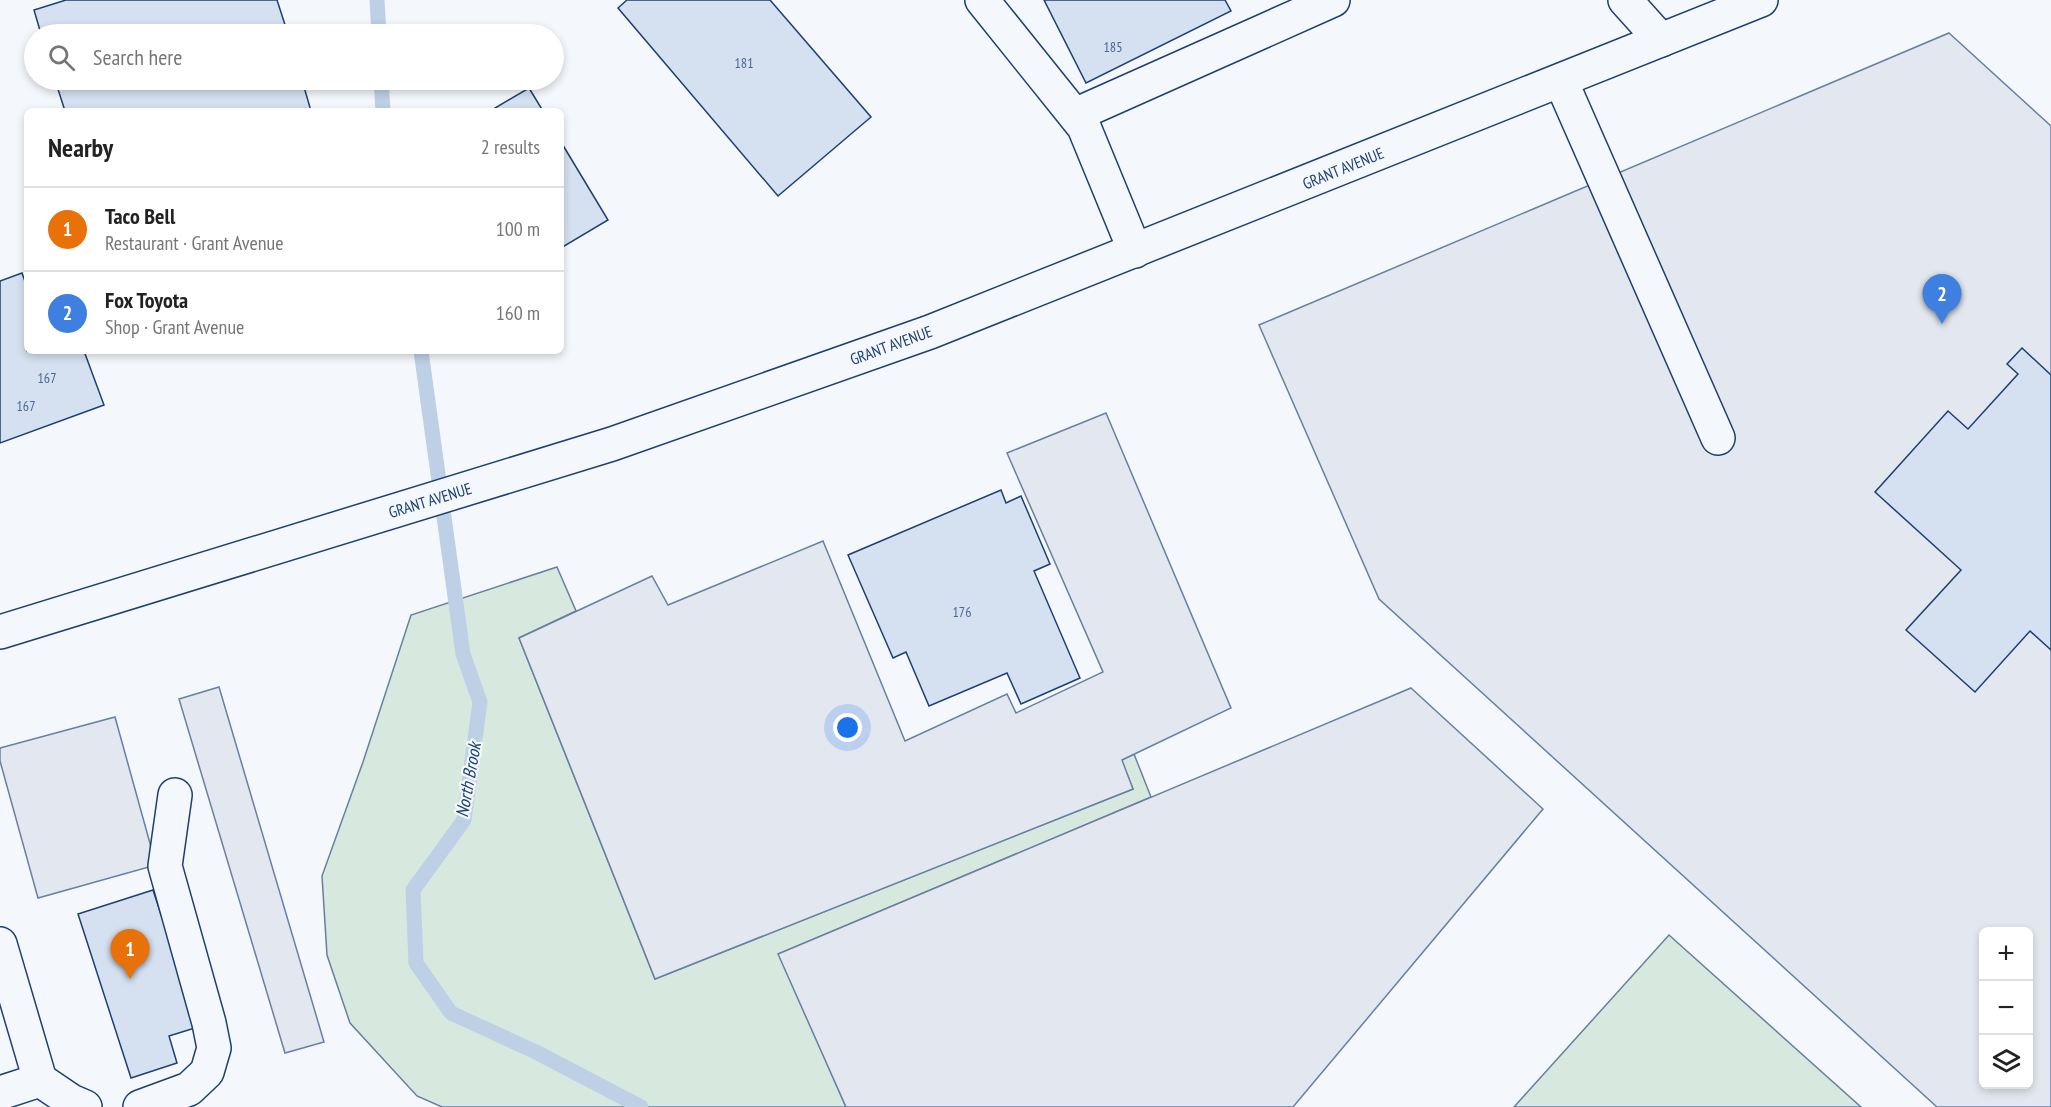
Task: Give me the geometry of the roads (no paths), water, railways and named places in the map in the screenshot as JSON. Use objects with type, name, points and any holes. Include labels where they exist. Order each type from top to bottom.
[{"type":"main road","points":[[982,0],[1084,127],[1135,251]]},
{"type":"main road","points":[[1075,115],[1333,0]]},
{"type":"main road","points":[[1625,0],[1661,40]]},
{"type":"main road","name":"GRANT AVENUE","points":[[0,632],[612,444],[930,332],[1761,0]]},
{"type":"main road","points":[[1561,81],[1718,438]]},
{"type":"main road","points":[[140,1107],[189,1089],[207,1072],[214,1048],[165,866],[175,795]]},
{"type":"main road","points":[[0,944],[40,1080],[71,1101],[85,1107]]},
{"type":"main road","points":[[0,1093],[40,1080]]},
{"type":"waterway","name":"North Brook","points":[[377,0],[378,24]]},
{"type":"waterway","name":"North Brook","points":[[382,90],[383,108]]},
{"type":"waterway","name":"North Brook","points":[[421,354],[463,654],[480,702],[464,820],[413,890],[416,963],[451,1013],[536,1052],[641,1107]]},
{"type":"place","name":"Fox Toyota","points":[[1942,324]]},
{"type":"place","name":"Taco Bell","points":[[130,979]]}]
